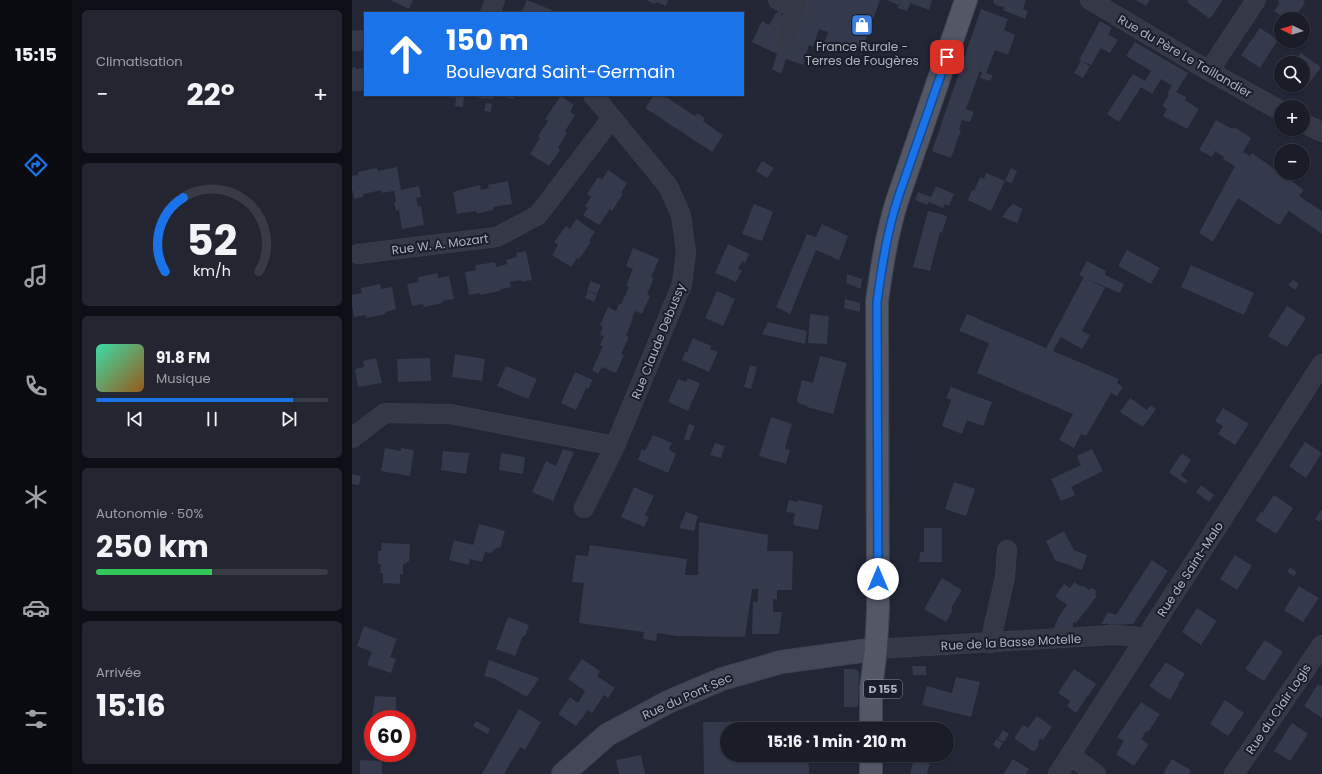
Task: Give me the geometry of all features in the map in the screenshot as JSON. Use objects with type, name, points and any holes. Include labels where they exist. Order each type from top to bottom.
[{"type":"main road","name":"D 155","points":[[871,722],[871,688],[876,649],[878,610],[877,302],[883,258],[893,213],[966,0]]},
{"type":"main road","name":"D 155","points":[[876,649],[882,686],[882,722]]},
{"type":"main road","points":[[871,762],[871,774]]},
{"type":"main road","points":[[882,762],[882,774]]},
{"type":"street","points":[[490,12],[495,0]]},
{"type":"street","points":[[778,0],[797,4],[785,42]]},
{"type":"street","name":"Rue du Père Le Taillandier","points":[[1090,0],[1209,71],[1274,107]]},
{"type":"street","points":[[1209,71],[1256,0]]},
{"type":"street","points":[[352,41],[364,40]]},
{"type":"street","name":"Rue Claude Debussy","points":[[584,508],[615,446],[682,284],[686,252],[681,215],[668,186],[594,96]]},
{"type":"street","name":"Rue W. A. Mozart","points":[[358,254],[497,237],[538,215],[612,118]]},
{"type":"street","name":"Rue de Saint-Malo","points":[[1058,774],[1322,364]]},
{"type":"street","points":[[352,438],[385,413],[450,414],[615,446]]},
{"type":"street","points":[[990,643],[1005,577],[1007,550]]},
{"type":"street","name":"Rue de la Basse Motelle","points":[[876,649],[1112,635],[1133,636],[1145,639]]},
{"type":"street","name":"Rue du Clair Logis","points":[[1234,774],[1322,645]]},
{"type":"street","name":"Rue du Pont Sec","points":[[563,774],[607,735],[668,702],[722,679],[780,662],[876,649]]},
{"type":"street","points":[[1070,754],[1096,774]]},
{"type":"building","points":[[390,0],[413,0],[409,9]]},
{"type":"building","points":[[527,0],[552,10],[551,12],[521,12]]},
{"type":"building","points":[[646,0],[668,0],[666,6],[656,2],[655,4]]},
{"type":"building","points":[[805,0],[880,0],[864,44],[851,52],[824,43],[828,32],[819,29],[813,47],[809,45],[803,65],[786,59],[781,74],[772,69],[777,54],[752,42],[762,21],[769,25],[775,14],[780,11],[786,24]]},
{"type":"building","points":[[887,0],[902,0],[898,5]]},
{"type":"building","points":[[902,0],[932,0],[929,10],[910,3],[907,11],[897,8]]},
{"type":"building","points":[[994,0],[1026,0],[1023,9],[1028,11],[1025,19],[1003,10],[1004,7],[996,5],[993,2]]},
{"type":"building","points":[[1136,0],[1150,0],[1146,6]]},
{"type":"building","points":[[1188,0],[1222,1],[1210,19],[1187,2]]},
{"type":"building","points":[[1279,0],[1305,0],[1303,2],[1305,3],[1298,12],[1276,12],[1274,11],[1280,3],[1278,2]]},
{"type":"building","points":[[981,9],[1008,19],[1004,30],[1015,35],[1008,55],[995,50],[986,73],[993,76],[990,81],[980,78],[982,72],[980,71],[966,109],[974,112],[970,122],[962,120],[959,129],[961,130],[951,158],[932,151]]},
{"type":"building","points":[[1100,21],[1112,28],[1108,34],[1118,40],[1110,53],[1101,48],[1091,65],[1079,60]]},
{"type":"building","points":[[1260,28],[1274,37],[1274,46],[1260,68],[1241,55]]},
{"type":"building","points":[[1135,42],[1188,73],[1176,92],[1186,97],[1185,100],[1199,109],[1187,129],[1163,116],[1167,109],[1162,106],[1169,95],[1167,94],[1172,86],[1161,79],[1152,94],[1141,87],[1119,122],[1107,114],[1133,74],[1145,81],[1151,71],[1126,56]]},
{"type":"building","points":[[1310,59],[1321,67],[1310,82]]},
{"type":"building","points":[[1081,61],[1090,66],[1083,78],[1074,73]]},
{"type":"building","points":[[352,68],[364,68],[364,91],[352,91]]},
{"type":"building","points":[[464,96],[463,107],[455,106],[456,98],[448,97]]},
{"type":"building","points":[[471,96],[494,96],[493,99]]},
{"type":"building","points":[[500,96],[514,96],[514,99]]},
{"type":"building","points":[[561,96],[574,105],[570,112],[575,115],[565,131],[567,133],[558,148],[560,150],[549,166],[530,154],[540,138],[538,136],[548,121],[545,119]]},
{"type":"building","points":[[653,96],[665,96],[695,116],[697,113],[705,118],[703,121],[723,135],[712,152],[645,108]]},
{"type":"building","points":[[486,103],[492,104],[491,112],[484,111]]},
{"type":"building","points":[[1216,120],[1232,129],[1234,127],[1251,138],[1243,152],[1250,156],[1252,153],[1274,169],[1274,180],[1290,180],[1304,190],[1299,196],[1322,211],[1322,234],[1289,211],[1279,225],[1238,198],[1213,242],[1199,233],[1235,166],[1223,159],[1224,157],[1215,151],[1212,157],[1199,150]]},
{"type":"building","points":[[762,161],[774,168],[767,178],[756,171]]},
{"type":"building","points":[[397,167],[401,190],[419,186],[421,197],[416,198],[418,207],[421,206],[424,225],[402,229],[399,210],[396,211],[394,202],[396,202],[394,191],[382,193],[382,190],[363,194],[363,197],[354,199],[352,191],[352,176],[358,175],[358,172],[377,168],[378,171]]},
{"type":"building","points":[[1011,168],[1017,171],[1012,183],[1005,181]]},
{"type":"building","points":[[608,170],[627,183],[621,193],[623,194],[612,211],[610,209],[599,225],[583,215],[588,208],[585,206],[591,197],[587,194],[598,177],[602,180]]},
{"type":"building","points":[[986,173],[1005,181],[991,211],[968,200],[980,177],[984,179]]},
{"type":"building","points":[[508,181],[512,204],[493,207],[493,210],[477,214],[476,211],[457,214],[453,192],[480,185],[481,190],[489,188],[488,185]]},
{"type":"building","points":[[936,186],[954,194],[949,206],[945,204],[943,208],[929,202],[927,205],[915,200],[918,192],[931,197]]},
{"type":"building","points":[[754,204],[773,212],[762,241],[742,234]]},
{"type":"building","points":[[1013,204],[1023,209],[1017,223],[1002,217]]},
{"type":"building","points":[[928,211],[947,216],[942,233],[940,232],[930,271],[913,267]]},
{"type":"building","points":[[576,219],[595,232],[589,241],[591,242],[579,259],[577,258],[571,267],[552,255],[558,245],[554,242],[566,226],[570,229]]},
{"type":"building","points":[[822,224],[848,236],[839,260],[816,250],[790,314],[776,307],[807,234],[816,237]]},
{"type":"building","points":[[728,244],[749,254],[745,263],[742,261],[738,269],[742,270],[736,282],[715,273]]},
{"type":"building","points":[[633,248],[659,259],[651,277],[654,278],[647,294],[650,296],[642,314],[635,311],[626,336],[629,337],[621,354],[624,355],[616,373],[602,367],[598,374],[592,370],[603,346],[600,345],[604,336],[600,335],[603,327],[600,325],[608,307],[616,311],[629,287],[626,286],[633,269],[626,266]]},
{"type":"building","points":[[1127,250],[1160,268],[1151,284],[1118,266]]},
{"type":"building","points":[[526,251],[532,280],[510,282],[511,287],[500,289],[500,291],[480,295],[480,293],[469,295],[465,272],[476,270],[475,266],[477,265],[495,262],[496,267],[507,264],[506,260],[517,257],[516,253]]},
{"type":"building","points":[[1087,261],[1106,271],[1105,275],[1124,284],[1120,293],[1087,279],[1105,288],[1082,331],[1090,335],[1082,349],[1061,337],[1053,351],[1119,379],[1117,383],[1123,387],[1117,396],[1111,393],[1086,436],[1081,434],[1074,448],[1059,440],[1073,414],[977,373],[989,343],[959,331],[967,314],[1046,348],[1084,277],[1079,275]]},
{"type":"building","points":[[1191,265],[1254,293],[1244,315],[1181,287]]},
{"type":"building","points":[[438,273],[438,278],[449,276],[454,299],[424,307],[423,304],[412,306],[407,284],[419,282],[418,277]]},
{"type":"building","points":[[847,274],[862,279],[861,289],[846,283]]},
{"type":"building","points":[[1293,280],[1299,284],[1295,290],[1288,285]]},
{"type":"building","points":[[591,281],[601,285],[597,294],[587,290]]},
{"type":"building","points":[[380,284],[381,289],[392,287],[396,309],[385,312],[386,314],[366,318],[366,315],[354,317],[352,295],[362,293],[361,288]]},
{"type":"building","points":[[588,291],[597,295],[594,302],[585,298]]},
{"type":"building","points":[[717,291],[735,299],[723,326],[705,318]]},
{"type":"building","points":[[845,299],[860,303],[860,312],[844,308]]},
{"type":"building","points":[[1287,306],[1306,318],[1287,347],[1268,336]]},
{"type":"building","points":[[810,314],[829,316],[827,344],[808,343]]},
{"type":"building","points":[[768,322],[807,331],[805,344],[762,334]]},
{"type":"building","points":[[693,338],[711,346],[710,349],[718,352],[709,372],[682,360]]},
{"type":"building","points":[[455,354],[485,359],[482,381],[452,377]]},
{"type":"building","points":[[820,356],[847,363],[833,414],[807,407],[798,403],[797,400],[802,380],[813,383]]},
{"type":"building","points":[[376,358],[382,383],[358,387],[355,369],[364,367],[363,361]]},
{"type":"building","points":[[430,358],[431,381],[398,382],[397,359]]},
{"type":"building","points":[[750,365],[757,367],[751,389],[744,387]]},
{"type":"building","points":[[506,366],[537,379],[528,399],[497,386]]},
{"type":"building","points":[[575,372],[593,380],[588,389],[586,388],[576,410],[561,403]]},
{"type":"building","points":[[688,378],[700,383],[688,411],[668,402],[678,379],[686,382]]},
{"type":"building","points":[[951,387],[992,402],[983,426],[967,420],[962,434],[942,426],[951,400],[946,398]]},
{"type":"building","points":[[1130,398],[1147,410],[1150,405],[1156,409],[1143,427],[1120,412]]},
{"type":"building","points":[[1223,408],[1249,424],[1235,445],[1218,434],[1223,426],[1215,421]]},
{"type":"building","points":[[771,417],[792,424],[785,448],[790,450],[786,464],[759,456]]},
{"type":"building","points":[[689,424],[695,426],[689,441],[684,439]]},
{"type":"building","points":[[653,435],[672,443],[669,450],[676,454],[668,473],[638,460],[642,449],[645,451]]},
{"type":"building","points":[[1305,442],[1322,453],[1306,478],[1289,466]]},
{"type":"building","points":[[715,443],[725,446],[721,458],[710,455]]},
{"type":"building","points":[[385,448],[401,451],[401,448],[414,450],[410,476],[381,471]]},
{"type":"building","points":[[563,449],[574,452],[553,501],[532,492],[546,461],[556,466]]},
{"type":"building","points":[[1092,449],[1103,471],[1071,487],[1075,495],[1061,501],[1051,479],[1081,465],[1077,456]]},
{"type":"building","points":[[443,451],[469,453],[466,474],[441,470]]},
{"type":"building","points":[[501,453],[525,457],[523,474],[499,470]]},
{"type":"building","points":[[1182,453],[1191,460],[1181,475],[1188,481],[1185,484],[1169,472]]},
{"type":"building","points":[[352,474],[361,476],[359,485],[352,484]]},
{"type":"building","points":[[954,482],[975,489],[966,516],[945,509]]},
{"type":"building","points":[[1201,485],[1214,495],[1209,502],[1196,492]]},
{"type":"building","points":[[634,487],[654,496],[645,515],[649,517],[644,527],[621,517]]},
{"type":"building","points":[[1274,495],[1293,508],[1276,534],[1255,520],[1261,512],[1262,513]]},
{"type":"building","points":[[789,500],[797,502],[798,500],[823,505],[818,530],[793,525],[795,513],[786,512]]},
{"type":"building","points":[[1321,510],[1322,519],[1320,522],[1315,519]]},
{"type":"building","points":[[686,512],[698,516],[694,531],[679,528]]},
{"type":"building","points":[[699,522],[768,535],[767,551],[793,551],[792,590],[777,590],[777,600],[773,599],[773,612],[782,612],[779,634],[752,634],[753,602],[758,602],[758,589],[752,589],[745,637],[677,636],[657,633],[656,641],[643,639],[644,632],[579,623],[584,583],[572,582],[576,555],[588,556],[590,545],[687,559],[685,575],[698,575]]},
{"type":"building","points":[[479,524],[505,531],[500,548],[498,547],[490,553],[485,552],[482,562],[470,559],[469,565],[449,560],[454,540],[473,545]]},
{"type":"building","points":[[924,528],[942,528],[942,562],[919,562],[920,552],[924,552]]},
{"type":"building","points":[[1064,531],[1074,550],[1087,555],[1082,570],[1055,560],[1046,541]]},
{"type":"building","points":[[382,543],[410,544],[409,561],[403,565],[403,574],[400,574],[400,584],[383,583],[383,573],[380,573],[381,564],[378,564],[378,551],[381,551]]},
{"type":"building","points":[[1235,555],[1252,566],[1237,590],[1220,579]]},
{"type":"building","points":[[1152,560],[1168,571],[1133,624],[1101,624],[1108,612],[1116,615]]},
{"type":"building","points":[[1290,567],[1297,572],[1294,576],[1287,572]]},
{"type":"building","points":[[942,578],[962,590],[951,608],[953,609],[946,622],[924,609]]},
{"type":"building","points":[[1074,582],[1081,587],[1082,585],[1089,590],[1091,588],[1097,591],[1095,594],[1097,596],[1076,623],[1073,622],[1073,628],[1053,630],[1058,618],[1067,605],[1055,596],[1064,584],[1070,588]]},
{"type":"building","points":[[1299,586],[1319,598],[1303,622],[1284,610]]},
{"type":"building","points":[[1197,608],[1217,621],[1201,645],[1182,632]]},
{"type":"building","points":[[508,617],[529,625],[515,656],[496,649]]},
{"type":"building","points":[[364,626],[397,639],[390,657],[396,659],[391,673],[367,665],[372,652],[357,646]]},
{"type":"building","points":[[1265,640],[1283,652],[1264,681],[1245,669]]},
{"type":"building","points":[[582,659],[600,671],[597,676],[615,688],[608,698],[604,695],[592,713],[588,710],[576,726],[558,714],[570,697],[578,703],[585,691],[568,679]]},
{"type":"building","points":[[489,660],[539,678],[527,697],[495,679],[484,676]]},
{"type":"building","points":[[1166,662],[1185,674],[1170,700],[1149,686]]},
{"type":"building","points":[[912,666],[926,666],[926,675],[913,675]]},
{"type":"building","points":[[844,669],[855,669],[859,672],[858,707],[844,707]]},
{"type":"building","points":[[1074,669],[1096,684],[1076,713],[1067,706],[1070,701],[1058,693]]},
{"type":"building","points":[[956,677],[980,682],[971,717],[922,705],[927,686],[952,693]]},
{"type":"building","points":[[1318,684],[1322,686],[1322,718],[1304,706]]},
{"type":"building","points":[[375,696],[396,697],[396,710],[373,710]]},
{"type":"building","points":[[1225,700],[1244,713],[1228,736],[1210,724]]},
{"type":"building","points":[[1141,702],[1160,714],[1148,732],[1146,731],[1141,739],[1149,744],[1134,766],[1116,754],[1124,741],[1117,737]]},
{"type":"building","points":[[519,709],[541,722],[525,750],[520,747],[504,774],[482,774]]},
{"type":"building","points":[[1037,716],[1052,727],[1043,740],[1040,739],[1036,750],[1032,751],[1014,738],[1023,725],[1028,728]]},
{"type":"building","points":[[476,721],[490,729],[488,734],[473,726]]},
{"type":"building","points":[[821,721],[720,722],[720,762],[808,762],[809,774],[704,774],[703,722]]},
{"type":"building","points":[[1292,723],[1308,734],[1290,761],[1274,751]]},
{"type":"building","points":[[1003,730],[1009,734],[1004,742],[998,739]]},
{"type":"building","points":[[996,739],[1003,743],[999,749],[993,745]]},
{"type":"building","points":[[641,755],[645,774],[619,774],[616,760]]},
{"type":"building","points":[[1013,759],[1029,769],[1026,774],[1003,774]]},
{"type":"building","points":[[1172,759],[1191,770],[1189,774],[1163,774]]},
{"type":"building","points":[[360,760],[364,760],[364,762],[382,762],[382,774],[360,774]]},
{"type":"building","points":[[913,762],[924,762],[930,764],[927,774],[910,774]]},
{"type":"place","name":"France Rurale - Terres de Fougères","points":[[862,25]]},
{"type":"route","points":[[878,579],[877,302],[883,258],[893,213],[947,57]]}]
